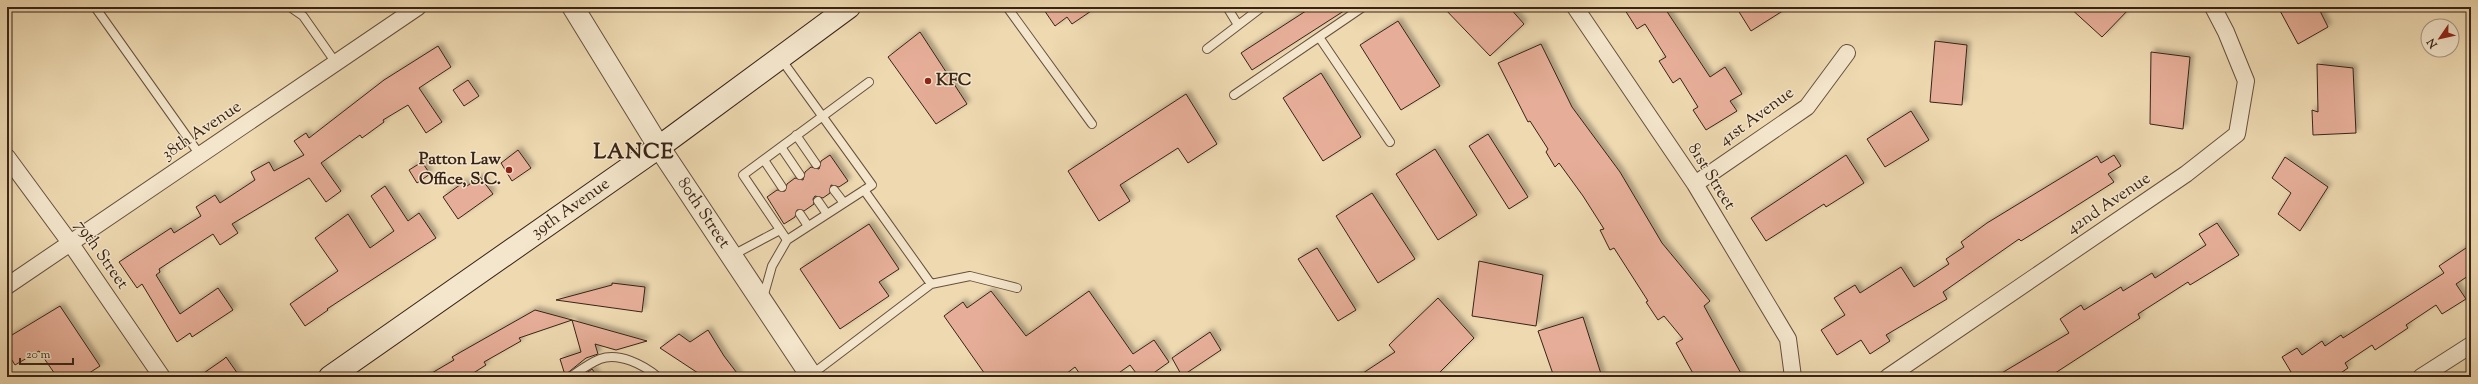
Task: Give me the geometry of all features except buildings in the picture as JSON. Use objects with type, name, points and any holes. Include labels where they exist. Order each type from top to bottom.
[{"type":"main road","name":"39th Avenue","points":[[330,377],[658,147],[849,7]]},
{"type":"street","name":"38th Avenue","points":[[7,286],[418,7]]},
{"type":"street","name":"80th Street","points":[[573,7],[658,147],[810,376]]},
{"type":"street","name":"81st Street","points":[[1575,7],[1695,184],[1788,339],[1793,377]]},
{"type":"street","name":"42nd Avenue","points":[[1888,377],[2186,174],[2237,134],[2246,81],[2226,32],[2213,7]]},
{"type":"street","name":"41st Avenue","points":[[1695,184],[1807,107],[1847,53]]},
{"type":"street","name":"79th Street","points":[[7,157],[70,244],[162,377]]},
{"type":"street","points":[[2421,377],[2467,352]]},
{"type":"lane","points":[[95,7],[200,155]]},
{"type":"lane","points":[[290,7],[302,16],[336,63]]},
{"type":"lane","points":[[1007,7],[1092,124]]},
{"type":"lane","points":[[1227,7],[1238,25]]},
{"type":"lane","points":[[1206,49],[1262,7]]},
{"type":"lane","points":[[1234,95],[1363,7]]},
{"type":"lane","points":[[1319,37],[1390,142]]},
{"type":"lane","points":[[762,302],[772,266],[787,240],[872,185],[821,117],[780,57]]},
{"type":"lane","points":[[787,240],[743,176],[869,82]]},
{"type":"lane","points":[[796,136],[816,164]]},
{"type":"lane","points":[[781,147],[800,175]]},
{"type":"lane","points":[[764,160],[782,187]]},
{"type":"lane","points":[[834,190],[844,203]]},
{"type":"lane","points":[[864,190],[931,284]]},
{"type":"lane","points":[[818,201],[827,214]]},
{"type":"lane","points":[[800,214],[808,226]]},
{"type":"lane","points":[[731,256],[780,230]]},
{"type":"lane","points":[[810,376],[931,284],[970,276],[1017,288]]},
{"type":"lane","points":[[570,377],[600,359],[621,359],[646,366],[658,377]]},
{"type":"place","name":"KFC","points":[[928,81]]},
{"type":"place","name":"Patton Law Office, S.C.","points":[[509,170]]},
{"type":"district","name":"LANCE","points":[[634,153]]}]
